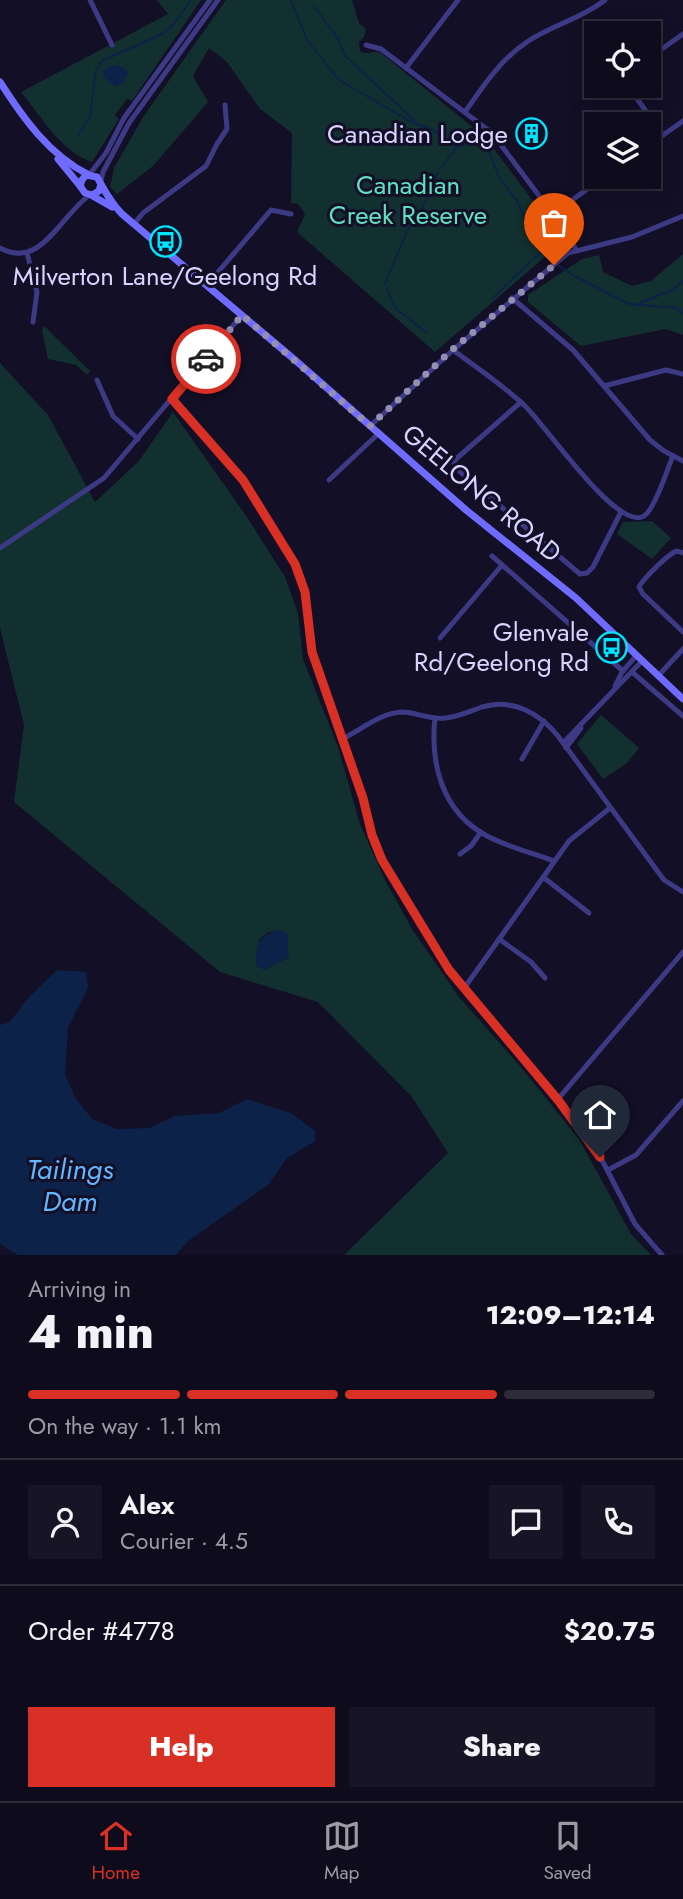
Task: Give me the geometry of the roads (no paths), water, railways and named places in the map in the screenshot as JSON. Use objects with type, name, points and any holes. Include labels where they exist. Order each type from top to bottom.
[{"type":"main road","points":[[0,82],[81,188],[91,195],[98,192],[101,183],[96,176],[89,175],[54,152]]},
{"type":"main road","points":[[81,188],[82,179],[89,175]]},
{"type":"main road","name":"GEELONG ROAD","points":[[101,183],[104,193],[122,214]]},
{"type":"main road","name":"GEELONG ROAD","points":[[91,195],[122,214],[207,285],[466,510],[569,592],[681,695]]},
{"type":"street","points":[[89,0],[112,45]]},
{"type":"street","points":[[89,175],[106,153],[124,118],[210,0]]},
{"type":"street","points":[[101,183],[104,170],[129,123],[218,0]]},
{"type":"street","points":[[406,68],[458,0]]},
{"type":"street","points":[[465,111],[495,71],[518,48],[605,0]]},
{"type":"street","points":[[661,50],[683,34]]},
{"type":"street","points":[[366,45],[379,48],[494,135],[576,250]]},
{"type":"street","points":[[637,98],[663,135],[683,121]]},
{"type":"street","points":[[134,224],[143,213],[207,164],[215,146],[228,129],[225,105]]},
{"type":"street","points":[[75,208],[81,188]]},
{"type":"street","points":[[554,218],[587,189]]},
{"type":"street","points":[[0,248],[12,253],[27,253],[44,244],[75,208],[91,195]]},
{"type":"street","points":[[207,285],[271,210],[291,214]]},
{"type":"street","points":[[370,426],[453,349],[568,253],[632,237],[683,216]]},
{"type":"street","points":[[561,229],[568,253]]},
{"type":"street","points":[[27,253],[37,292],[33,322]]},
{"type":"street","points":[[513,298],[568,345],[650,440],[683,461]]},
{"type":"street","points":[[0,548],[99,482],[242,315]]},
{"type":"street","points":[[453,349],[521,402],[601,495],[621,512],[634,518],[649,514],[673,456]]},
{"type":"street","points":[[604,386],[666,370],[683,374]]},
{"type":"street","points":[[97,380],[115,419],[138,439]]},
{"type":"street","points":[[172,399],[243,480],[295,564],[305,592],[312,652],[382,860],[443,960],[595,1149],[635,1224],[662,1255]]},
{"type":"street","points":[[521,402],[456,459],[454,464],[459,471],[580,574],[587,573],[593,567],[621,512]]},
{"type":"street","points":[[329,480],[378,434]]},
{"type":"street","points":[[683,553],[677,551],[670,554],[643,579],[639,587],[683,632]]},
{"type":"street","name":"GEELONG ROAD","points":[[492,556],[683,716]]},
{"type":"street","points":[[440,638],[502,565]]},
{"type":"street","points":[[658,676],[683,649]]},
{"type":"street","points":[[565,745],[639,658]]},
{"type":"street","points":[[342,739],[390,714],[449,717],[490,705],[507,705],[530,711],[544,721],[565,745],[662,878],[683,892]]},
{"type":"street","points":[[435,718],[433,750],[440,781],[457,811],[481,832],[554,861]]},
{"type":"street","points":[[522,759],[544,721]]},
{"type":"street","points":[[464,987],[575,834],[610,808]]},
{"type":"street","points":[[460,854],[473,844],[481,832]]},
{"type":"street","points":[[543,877],[589,913]]},
{"type":"street","points":[[499,939],[532,962],[545,978]]},
{"type":"street","points":[[558,1100],[683,952]]},
{"type":"street","points":[[608,1170],[636,1155],[683,1101]]},
{"type":"water","points":[[116,65],[128,73],[123,83],[116,87],[104,77],[103,71]]},
{"type":"water","points":[[279,930],[287,933],[289,957],[264,970],[256,966],[259,942]]},
{"type":"water","name":"Tailings Dam","points":[[57,970],[86,972],[88,988],[68,1027],[65,1075],[76,1099],[92,1119],[117,1129],[149,1128],[175,1116],[219,1113],[247,1099],[291,1113],[315,1131],[315,1141],[286,1159],[269,1184],[188,1241],[176,1255],[18,1255],[0,1244],[0,1025],[10,1022],[26,1000]]},
{"type":"waterway","points":[[78,135],[90,117],[96,70],[102,61],[164,33],[191,0]]},
{"type":"waterway","points":[[291,0],[307,40],[339,80],[413,123]]},
{"type":"waterway","points":[[314,6],[339,40],[345,56],[412,118],[414,123],[432,129],[457,147],[482,143],[490,154],[499,177],[517,201],[528,227],[552,257]]},
{"type":"waterway","points":[[440,169],[456,148]]},
{"type":"waterway","points":[[385,284],[407,231],[421,211],[438,173]]},
{"type":"waterway","points":[[534,259],[543,250]]},
{"type":"waterway","points":[[492,299],[531,261]]},
{"type":"waterway","points":[[559,266],[629,304],[677,308],[683,314]]},
{"type":"waterway","points":[[638,304],[674,289],[683,281]]},
{"type":"waterway","points":[[387,288],[395,308],[426,332]]},
{"type":"place","name":"Canadian Lodge","points":[[531,134]]},
{"type":"place","name":"Milverton Lane/Geelong Rd","points":[[165,241]]},
{"type":"place","name":"Glenvale Rd/Geelong Rd","points":[[612,647]]},
{"type":"park label","name":"Canadian Creek Reserve","points":[[408,200]]}]
